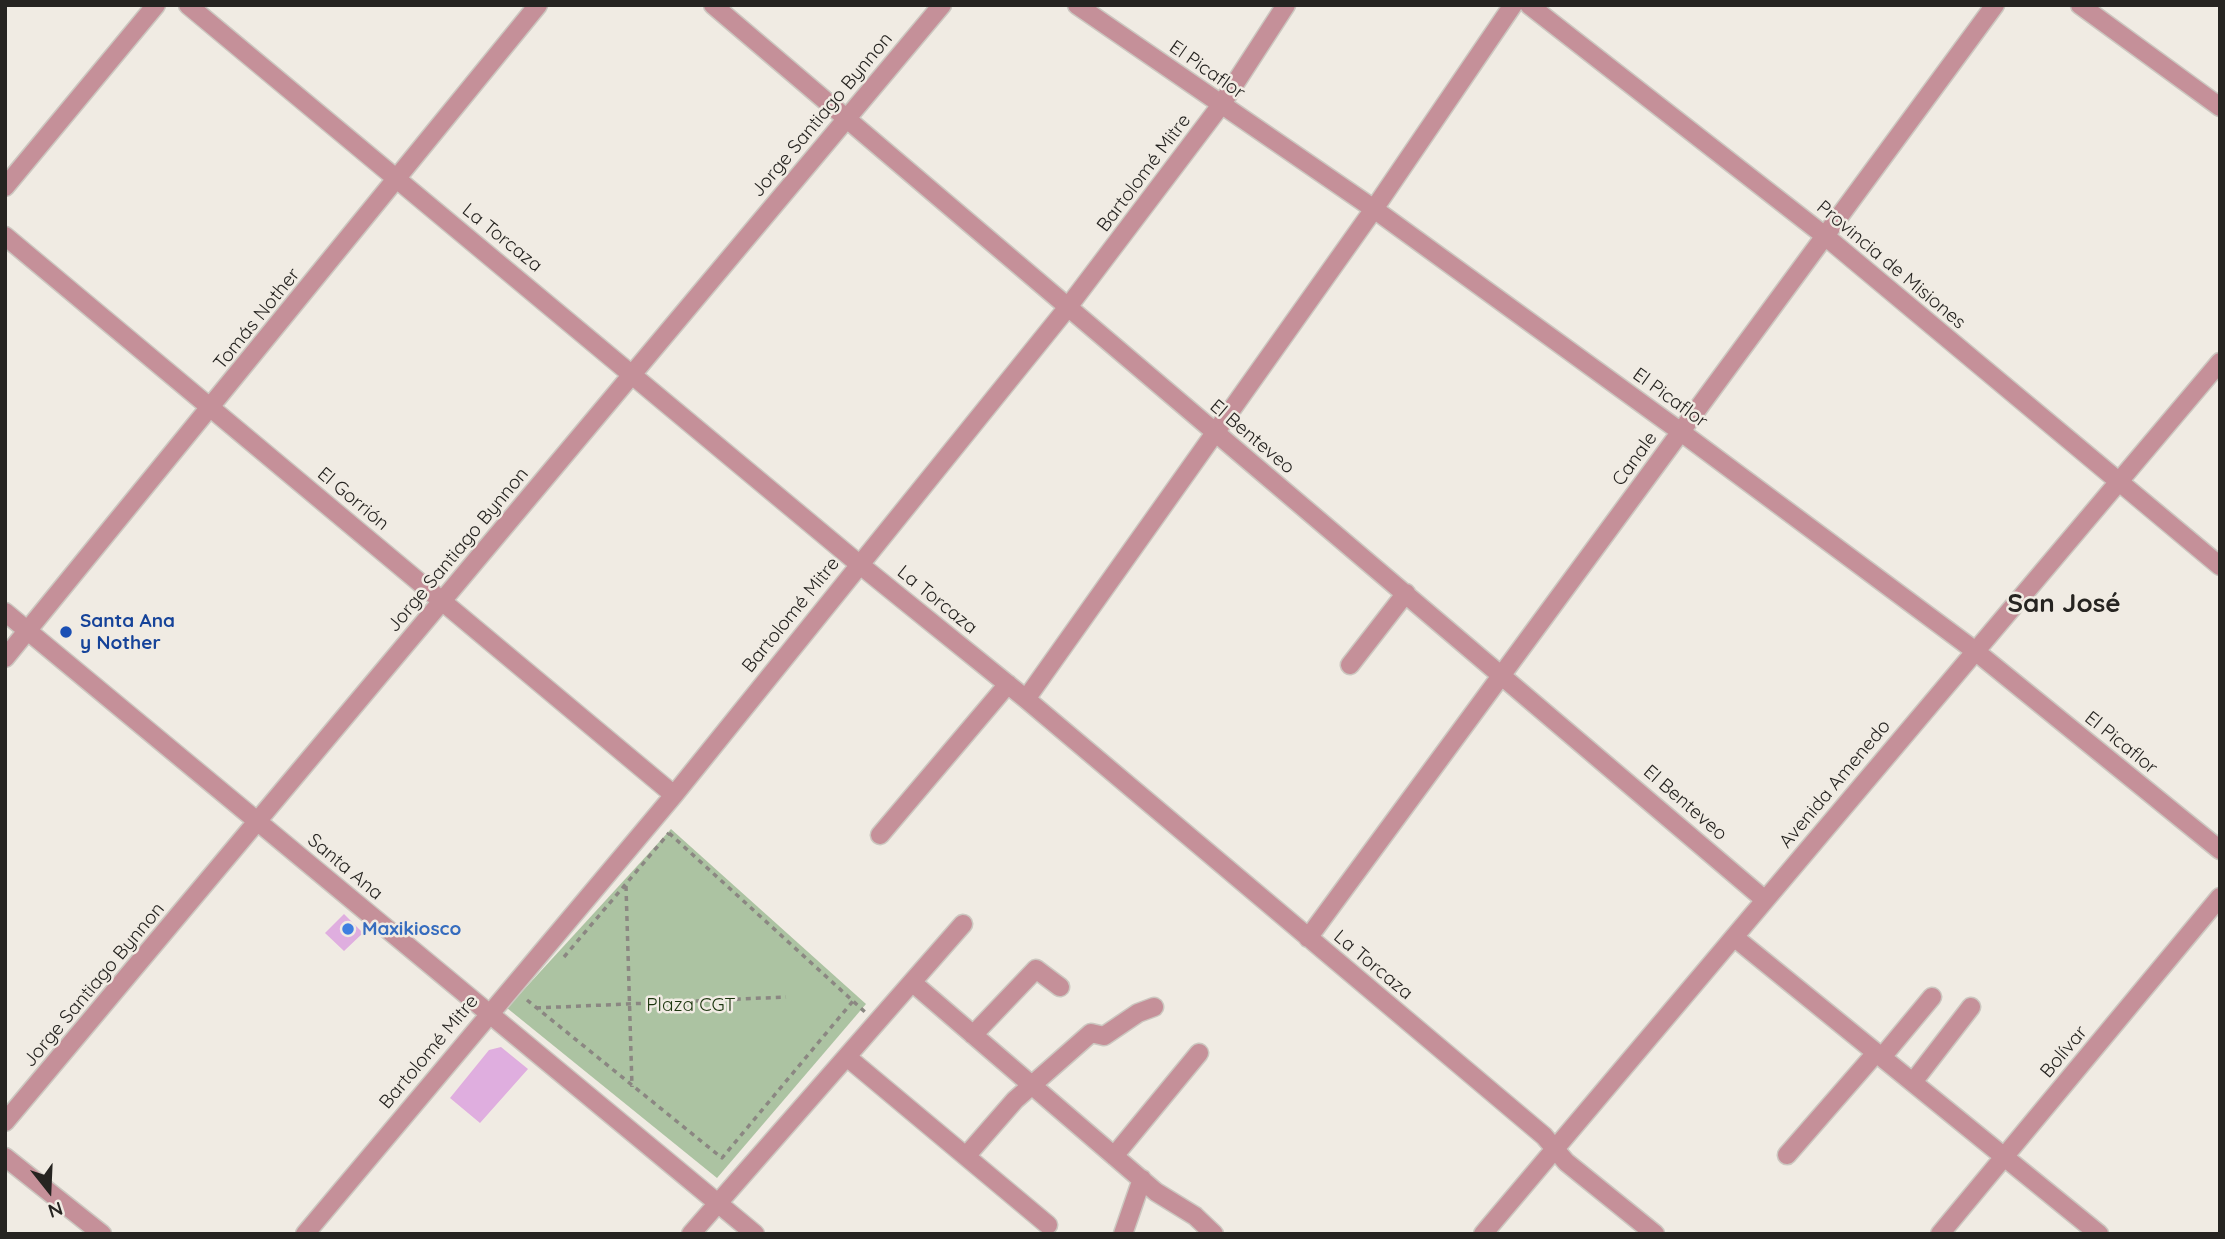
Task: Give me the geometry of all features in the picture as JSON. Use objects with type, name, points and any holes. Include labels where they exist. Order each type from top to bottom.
[{"type":"street","points":[[5,187],[156,5]]},
{"type":"street","name":"La Torcaza","points":[[188,5],[859,564],[1026,699],[1555,1148],[1566,1162],[1655,1234]]},
{"type":"street","name":"Tomás Nother","points":[[5,658],[538,5]]},
{"type":"street","name":"El Benteveo","points":[[713,5],[1215,433],[1504,675],[1765,900]]},
{"type":"street","name":"Jorge Santiago Bynnon","points":[[5,1122],[942,5]]},
{"type":"street","name":"El Picaflor","points":[[1077,5],[1374,209],[1681,432],[1974,650],[2220,850]]},
{"type":"street","name":"Bartolomé Mitre","points":[[305,1234],[674,795],[1068,307],[1221,105],[1286,5]]},
{"type":"street","points":[[1026,699],[1374,209],[1513,5]]},
{"type":"street","name":"Provincia de Misiones","points":[[1529,5],[1825,236],[2220,566]]},
{"type":"street","name":"Canale","points":[[1308,938],[1995,5]]},
{"type":"street","points":[[2080,5],[2220,107]]},
{"type":"street","name":"El Gorrión","points":[[5,236],[674,795]]},
{"type":"street","name":"Avenida Amenedo","points":[[1483,1234],[2220,362]]},
{"type":"street","points":[[1350,664],[1406,593]]},
{"type":"street","name":"Santa Ana","points":[[5,612],[755,1234]]},
{"type":"street","points":[[880,835],[1007,684]]},
{"type":"street","name":"Bolívar","points":[[1940,1234],[2220,897]]},
{"type":"street","points":[[691,1234],[963,924]]},
{"type":"street","points":[[1734,936],[2099,1234]]},
{"type":"street","points":[[973,1035],[1036,969],[1060,987]]},
{"type":"street","points":[[913,983],[1114,1156],[1195,1216],[1214,1234]]},
{"type":"street","points":[[1787,1155],[1932,997]]},
{"type":"street","points":[[967,1155],[1032,1085],[1091,1033],[1104,1036],[1138,1013],[1154,1007]]},
{"type":"street","points":[[1913,1083],[1970,1007]]},
{"type":"street","points":[[1114,1156],[1199,1053]]},
{"type":"street","points":[[847,1057],[1048,1225]]},
{"type":"street","points":[[5,1157],[102,1234]]},
{"type":"street","points":[[1123,1234],[1142,1179]]},
{"type":"path","points":[[653,819],[877,1023]]},
{"type":"path","points":[[559,963],[669,833]]},
{"type":"path","points":[[626,884],[632,1087]]},
{"type":"path","points":[[534,992],[526,1002],[722,1158],[853,1001]]},
{"type":"path","points":[[534,1008],[786,997]]},
{"type":"green space","name":"Plaza CGT","points":[[671,829],[866,1004],[717,1178],[507,1008]]},
{"type":"building","points":[[344,914],[363,933],[344,951],[325,933]]},
{"type":"building","points":[[501,1047],[528,1069],[480,1123],[450,1098],[489,1050]]},
{"type":"place","name":"Santa Ana y Nother","points":[[66,632]]},
{"type":"place","name":"Maxikiosco","points":[[348,929]]},
{"type":"district","name":"San José","points":[[2064,604]]}]
